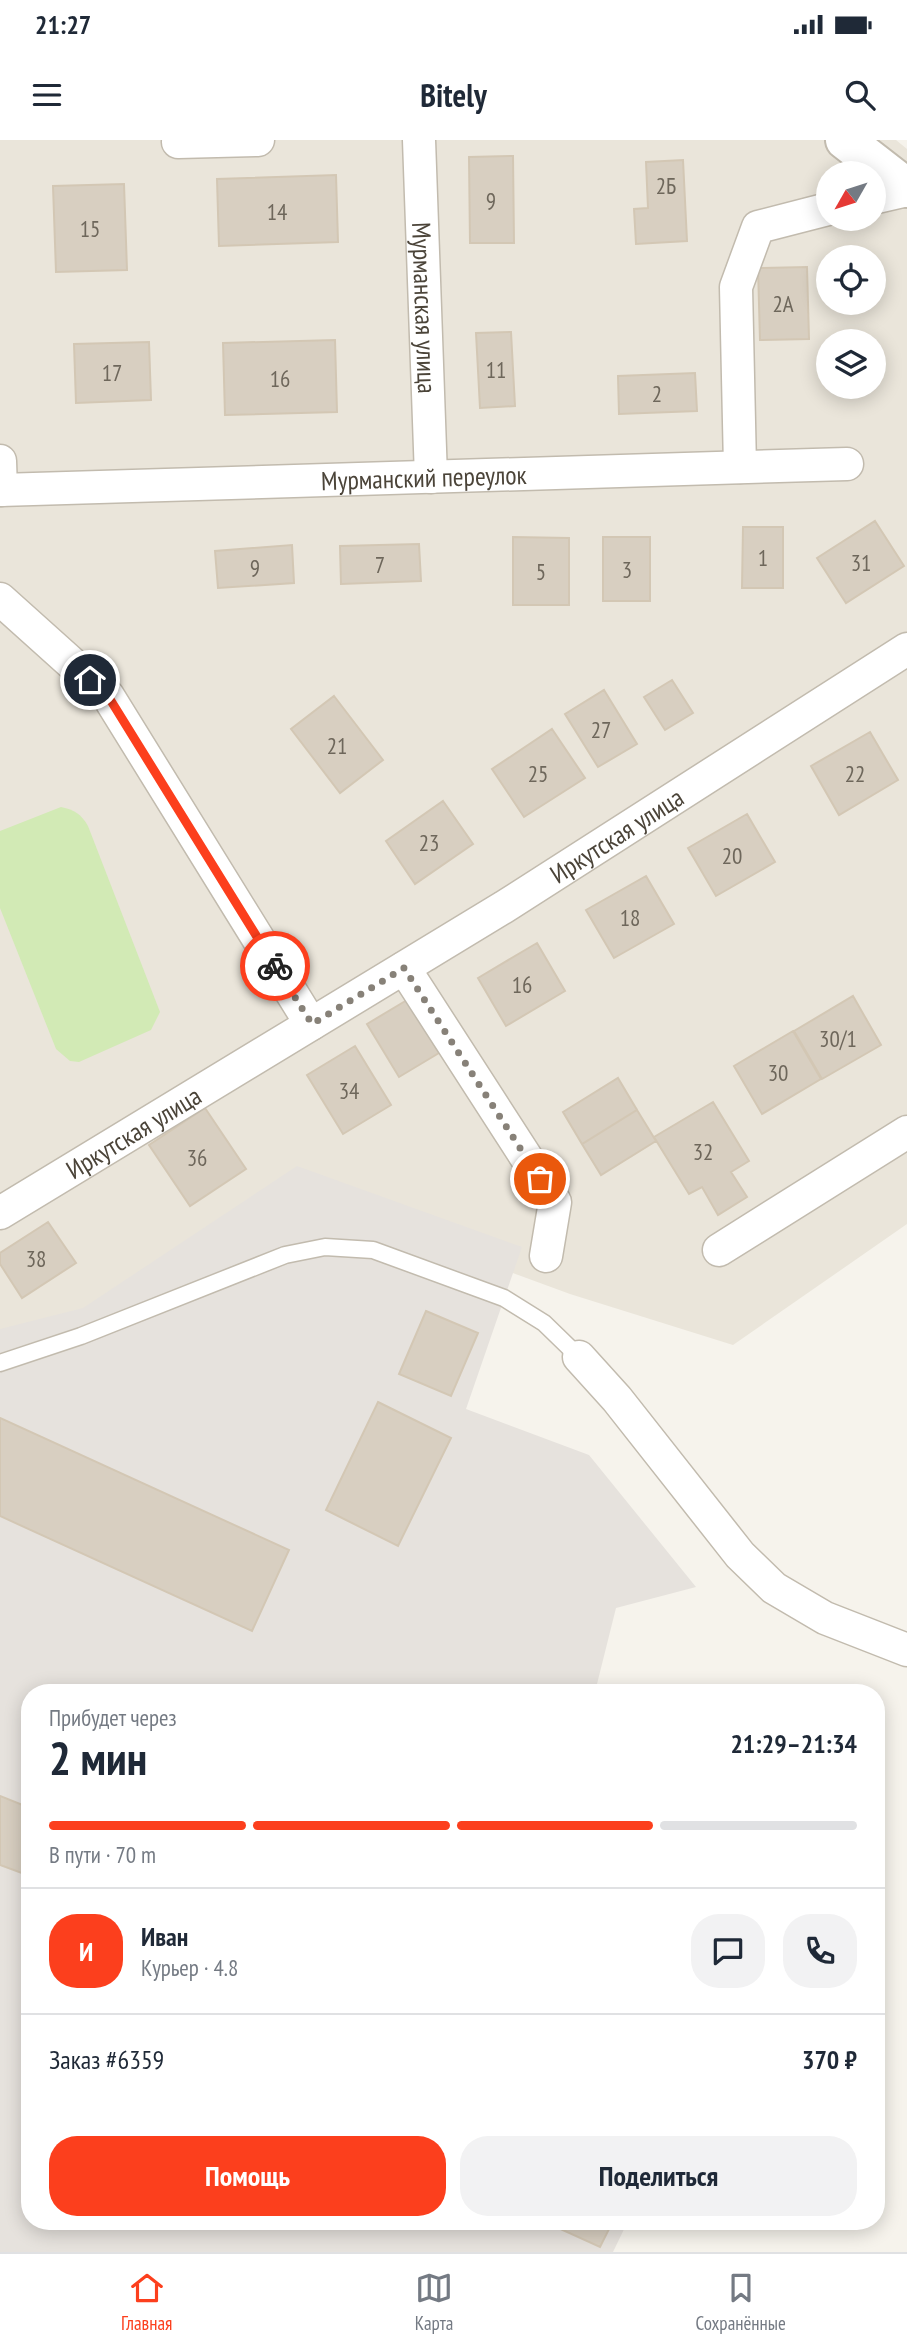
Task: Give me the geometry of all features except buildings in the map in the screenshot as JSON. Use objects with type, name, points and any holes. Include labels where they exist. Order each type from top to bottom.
[{"type":"street","points":[[178,142],[258,140]]},
{"type":"street","name":"Мурманская улица","points":[[419,140],[431,477]]},
{"type":"street","points":[[845,140],[907,189]]},
{"type":"street","points":[[886,195],[907,189]]},
{"type":"street","points":[[740,467],[736,287],[758,226],[816,212]]},
{"type":"street","name":"Мурманский переулок","points":[[0,480],[431,477],[846,464]]},
{"type":"street","points":[[0,599],[108,696],[312,1024]]},
{"type":"street","name":"Иркутская улица","points":[[0,1213],[504,907],[907,649]]},
{"type":"street","points":[[404,968],[555,1202],[545,1256]]},
{"type":"street","points":[[719,1250],[907,1132]]},
{"type":"street","points":[[579,1357],[617,1399],[740,1555],[774,1588],[825,1618],[907,1650]]},
{"type":"lane","points":[[0,1363],[80,1336],[285,1255],[325,1247],[373,1250],[504,1298],[544,1323],[579,1357]]},
{"type":"shaded area","points":[[0,140],[896,140],[907,149],[907,1224],[733,1345],[570,1294],[300,1195],[0,1386]]},
{"type":"shaded area","points":[[297,1166],[522,1247],[466,1409],[589,1455],[696,1587],[616,1608],[597,1684],[21,1684],[21,2230],[624,2230],[613,2252],[0,2252],[0,1329],[83,1308]]},
{"type":"green space","points":[[61,807],[77,813],[88,826],[160,1012],[151,1030],[79,1062],[70,1061],[56,1049],[0,908],[0,831]]},
{"type":"way so far","points":[[275,966],[312,1024],[404,968],[540,1179]]},
{"type":"route","points":[[90,680],[108,696],[275,966]]}]
